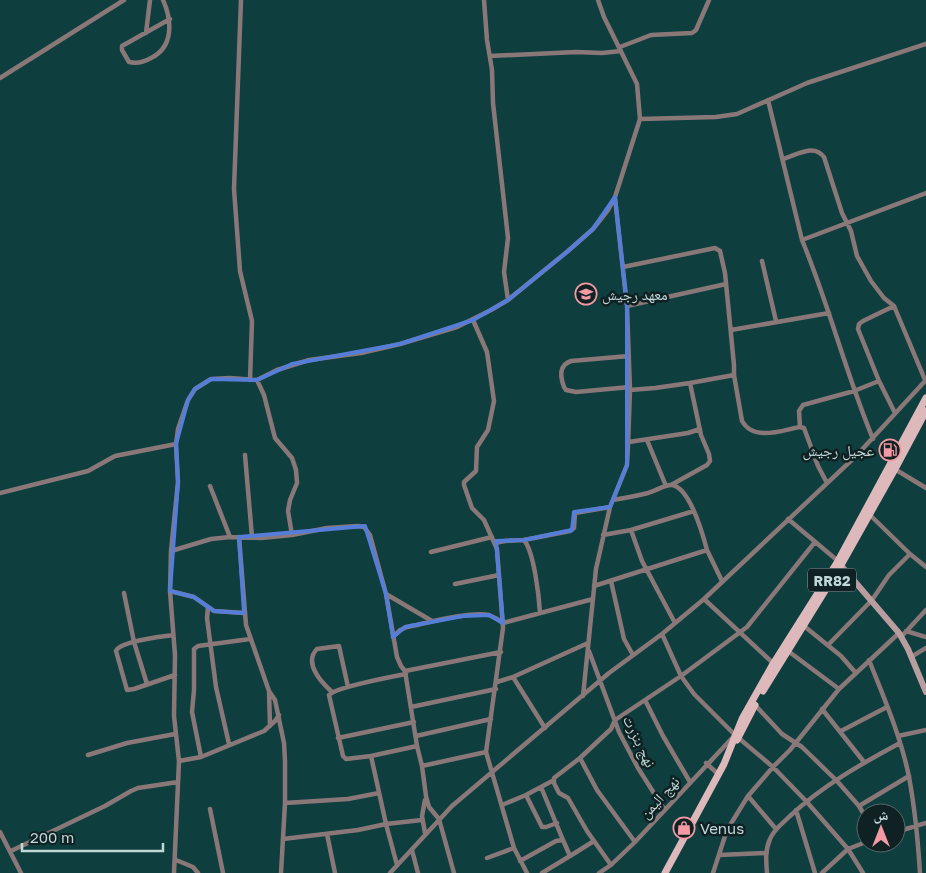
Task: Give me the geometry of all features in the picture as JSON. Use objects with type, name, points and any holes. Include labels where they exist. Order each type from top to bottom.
[{"type":"main road","name":"RR82","points":[[840,563],[924,412],[926,398]]},
{"type":"main road","name":"RR82","points":[[665,873],[775,665],[870,515],[893,468]]},
{"type":"main road","name":"RR82","points":[[737,736],[775,665],[804,626],[835,571]]},
{"type":"street","points":[[0,78],[124,0]]},
{"type":"street","points":[[146,33],[150,0]]},
{"type":"street","points":[[163,0],[170,19],[169,34],[161,52],[139,63],[129,62],[122,46],[170,19]]},
{"type":"street","points":[[241,0],[234,189],[240,271],[252,321],[250,380]]},
{"type":"street","points":[[484,0],[501,184],[508,238],[504,272],[508,300]]},
{"type":"street","points":[[174,873],[179,761],[173,702],[175,675],[170,591],[170,551],[178,482],[176,444],[182,416],[188,400],[195,389],[206,381],[216,378],[257,380],[292,364],[361,353],[400,344],[457,327],[508,300],[593,229],[615,197],[640,119],[637,84],[598,0]]},
{"type":"street","points":[[490,56],[576,52],[602,53],[620,49],[651,35],[692,33],[696,30],[709,0]]},
{"type":"street","points":[[640,119],[737,114],[807,83],[926,44]]},
{"type":"street","points":[[768,100],[802,240],[818,278],[854,391],[873,438]]},
{"type":"street","points":[[390,873],[396,864],[412,850],[439,819],[491,773],[599,681],[662,634],[704,599],[873,438],[925,380],[894,306],[884,298],[866,274],[855,250],[824,157],[820,152],[813,149],[783,159]]},
{"type":"street","points":[[802,240],[926,193]]},
{"type":"street","points":[[583,696],[594,586],[603,535],[610,507],[627,465],[630,388],[627,306],[615,197]]},
{"type":"street","points":[[623,267],[718,248],[726,284],[734,375],[742,421],[749,430],[764,433],[804,428],[818,466],[827,483]]},
{"type":"street","points":[[762,261],[776,321]]},
{"type":"street","points":[[627,306],[726,284]]},
{"type":"street","points":[[894,306],[863,321],[859,324],[858,329],[879,381],[895,413]]},
{"type":"street","points":[[731,330],[829,313]]},
{"type":"street","points":[[473,320],[487,352],[494,401],[488,430],[477,447],[476,471],[465,482],[464,486],[472,508],[484,520],[495,543],[503,623],[501,652],[486,752],[514,848],[527,873]]},
{"type":"street","points":[[629,356],[565,363],[561,374],[564,387],[576,392],[655,388],[734,375]]},
{"type":"street","points":[[257,380],[264,395],[275,438],[292,458],[296,470],[297,483],[288,511],[292,534]]},
{"type":"street","points":[[800,427],[800,412],[804,405],[854,391],[879,381]]},
{"type":"street","points":[[613,500],[668,486],[707,465],[710,461],[700,429],[690,383]]},
{"type":"street","points":[[628,442],[688,433],[700,429]]},
{"type":"street","points":[[647,440],[668,486]]},
{"type":"street","points":[[0,493],[88,471],[114,456],[176,444]]},
{"type":"street","points":[[245,455],[252,538]]},
{"type":"street","points":[[893,468],[926,488]]},
{"type":"street","points":[[210,486],[230,537]]},
{"type":"street","points":[[668,486],[681,489],[694,511],[707,550],[722,581]]},
{"type":"street","points":[[495,543],[524,540],[570,531],[574,528],[575,513],[610,507]]},
{"type":"street","points":[[603,535],[631,530],[694,511]]},
{"type":"street","points":[[870,515],[926,567]]},
{"type":"street","points":[[788,519],[840,563],[900,635],[912,657],[926,692]]},
{"type":"street","points":[[170,551],[199,542],[230,537],[252,538],[327,528],[364,527],[370,535],[386,594],[399,663],[405,672],[426,796],[429,807],[439,819],[454,873]]},
{"type":"street","points":[[631,530],[647,570],[675,623]]},
{"type":"street","points":[[239,537],[244,613],[250,639],[269,690],[274,698],[286,761],[281,873]]},
{"type":"street","points":[[431,552],[492,537]]},
{"type":"street","points":[[524,540],[530,551],[538,590],[540,613]]},
{"type":"street","points":[[502,805],[554,780],[556,776],[580,758],[611,729],[616,720],[681,676],[747,627],[815,542]]},
{"type":"street","points":[[594,586],[707,550]]},
{"type":"street","points":[[828,644],[872,600],[889,575],[910,554]]},
{"type":"street","points":[[835,571],[853,579]]},
{"type":"street","points":[[455,584],[499,575]]},
{"type":"street","points":[[611,581],[624,639],[633,655]]},
{"type":"street","points":[[170,591],[194,597],[217,612],[244,613]]},
{"type":"street","points":[[124,593],[134,642],[147,684]]},
{"type":"street","points":[[386,594],[433,622]]},
{"type":"street","points":[[503,623],[593,599]]},
{"type":"street","points":[[704,599],[775,665]]},
{"type":"street","points":[[208,606],[207,616],[216,687],[229,744]]},
{"type":"street","points":[[713,873],[728,830],[748,796],[839,689],[869,660],[906,631],[926,610]]},
{"type":"street","points":[[393,637],[405,627],[463,616],[485,615],[496,618],[503,623]]},
{"type":"street","points":[[804,626],[828,644],[856,672]]},
{"type":"street","points":[[906,631],[926,637]]},
{"type":"street","points":[[662,634],[681,676],[706,707],[773,766],[848,849],[863,873]]},
{"type":"street","points":[[174,635],[134,642],[119,646],[116,650],[125,687],[129,690],[175,675]]},
{"type":"street","points":[[201,757],[192,712],[194,690],[193,650],[197,646],[250,639]]},
{"type":"street","points":[[332,692],[316,674],[313,656],[317,649],[339,646],[348,688]]},
{"type":"street","points":[[497,682],[588,646]]},
{"type":"street","name":"نهج بنزرت","points":[[588,646],[599,681],[616,720],[619,732],[638,768],[664,809]]},
{"type":"street","points":[[912,657],[926,648]]},
{"type":"street","points":[[787,651],[839,689]]},
{"type":"street","points":[[417,746],[371,756],[346,759],[342,756],[329,695],[332,692],[405,672],[501,652]]},
{"type":"street","points":[[869,660],[898,736],[909,776],[917,826],[920,873]]},
{"type":"street","points":[[513,677],[545,728]]},
{"type":"street","points":[[411,706],[496,689]]},
{"type":"street","points":[[269,690],[270,726]]},
{"type":"street","points":[[645,700],[662,736],[690,782]]},
{"type":"street","points":[[755,705],[782,734],[802,747],[856,803]]},
{"type":"street","points":[[841,731],[887,707]]},
{"type":"street","points":[[822,709],[864,762]]},
{"type":"street","points":[[179,761],[201,757],[264,731],[278,714]]},
{"type":"street","points":[[416,736],[491,719]]},
{"type":"street","points":[[338,738],[414,722]]},
{"type":"street","points":[[898,736],[926,730]]},
{"type":"street","points":[[88,754],[127,743],[175,734]]},
{"type":"street","name":"نهج اليمن","points":[[599,873],[634,842],[706,764],[737,736]]},
{"type":"street","points":[[768,873],[766,853],[770,839],[776,829],[806,801],[864,762],[900,743]]},
{"type":"street","points":[[422,766],[486,752]]},
{"type":"street","points":[[717,753],[726,758]]},
{"type":"street","points":[[371,756],[396,864]]},
{"type":"street","points":[[580,758],[597,790],[634,842]]},
{"type":"street","points":[[706,764],[718,774]]},
{"type":"street","points":[[864,803],[909,776]]},
{"type":"street","points":[[554,780],[559,793],[568,798],[594,841],[611,864]]},
{"type":"street","points":[[10,851],[105,806],[138,788],[178,782]]},
{"type":"street","points":[[541,787],[570,856]]},
{"type":"street","points":[[285,802],[348,799],[379,792]]},
{"type":"street","points":[[526,795],[542,827],[557,823]]},
{"type":"street","points":[[425,834],[422,820],[426,796]]},
{"type":"street","points":[[748,796],[776,829]]},
{"type":"street","points":[[210,809],[223,873]]},
{"type":"street","points":[[796,810],[815,873]]},
{"type":"street","points":[[283,839],[422,820]]},
{"type":"street","points":[[906,829],[926,824]]},
{"type":"street","points":[[0,832],[21,873]]},
{"type":"street","points":[[327,834],[335,873]]},
{"type":"street","points":[[520,861],[556,841],[563,840]]},
{"type":"street","points":[[542,873],[594,841]]},
{"type":"street","points":[[822,873],[848,849],[856,846]]},
{"type":"street","points":[[487,858],[514,848]]},
{"type":"street","points":[[412,850],[418,873]]},
{"type":"street","points":[[718,855],[766,853]]},
{"type":"street","points":[[176,860],[193,867],[198,873]]},
{"type":"street","points":[[606,868],[612,873]]},
{"type":"highlighted area","points":[[615,197],[627,306],[627,465],[610,507],[574,512],[572,530],[524,540],[496,541],[503,623],[489,615],[463,616],[405,627],[393,637],[386,594],[365,526],[239,537],[244,613],[214,611],[194,597],[170,591],[178,482],[176,444],[188,400],[195,389],[211,379],[257,380],[292,364],[400,344],[473,320],[508,300],[568,251],[593,229]]},
{"type":"place","name":"معهد رجيش","points":[[586,294]]},
{"type":"place","name":"عجيل رجيش","points":[[890,450]]},
{"type":"place","name":"Venus","points":[[684,828]]}]
